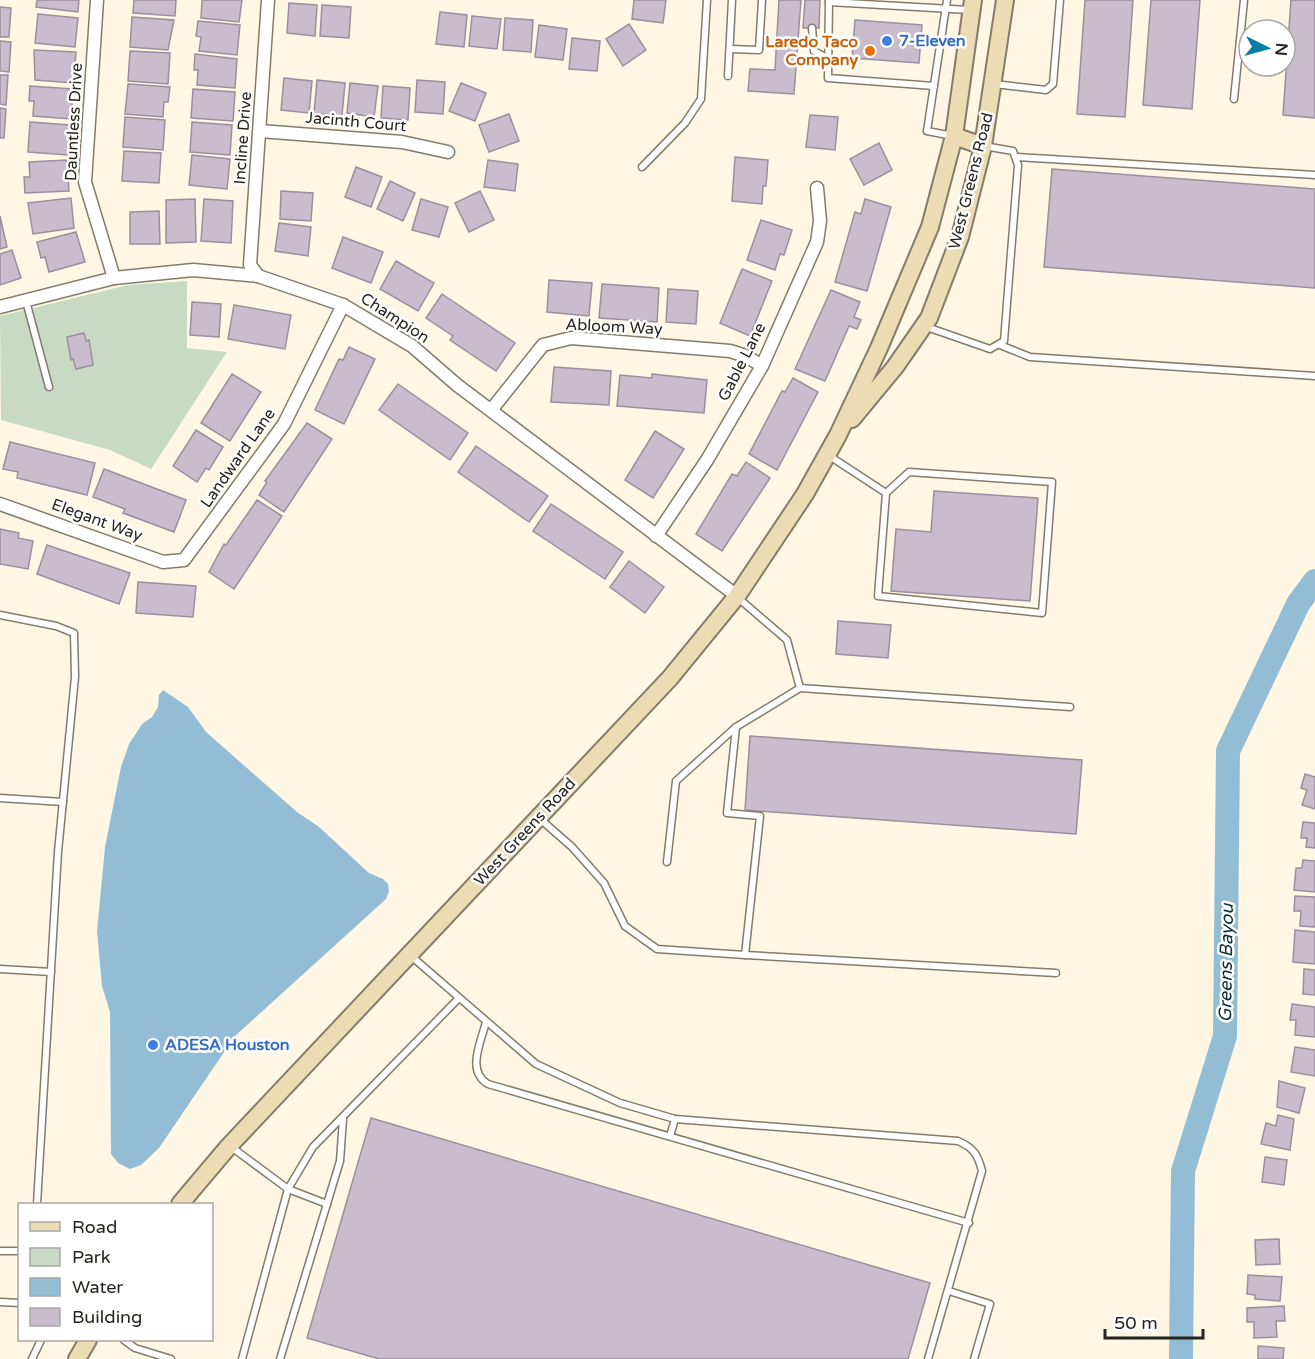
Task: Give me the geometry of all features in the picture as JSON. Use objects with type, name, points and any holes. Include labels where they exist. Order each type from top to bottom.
[{"type":"main road","name":"West Greens Road","points":[[838,435],[895,367],[924,326],[960,237],[983,146],[1005,0]]},
{"type":"main road","name":"West Greens Road","points":[[181,1203],[229,1146],[670,678],[737,596],[805,494],[838,435],[911,276],[930,227],[954,136],[973,5]]},
{"type":"main road","points":[[954,136],[983,146]]},
{"type":"main road","points":[[77,1359],[87,1341]]},
{"type":"street","name":"Dauntless Drive","points":[[97,0],[85,182],[114,278]]},
{"type":"street","name":"Incline Drive","points":[[258,276],[250,265],[268,0]]},
{"type":"street","name":"Jacinth Court","points":[[260,130],[402,142],[448,152]]},
{"type":"street","name":"Gable Lane","points":[[656,536],[707,460],[762,366],[817,242],[820,221],[817,188]]},
{"type":"street","name":"Champion","points":[[0,307],[114,278],[193,270],[258,276],[344,305],[412,346],[457,385],[492,409],[737,596]]},
{"type":"street","name":"Landward Lane","points":[[184,560],[284,424],[344,305]]},
{"type":"street","name":"Abloom Way","points":[[492,409],[543,345],[555,340],[571,338],[730,351],[762,366]]},
{"type":"street","name":"Elegant Way","points":[[0,504],[163,562],[184,560]]},
{"type":"lane","points":[[642,167],[685,123],[701,99],[707,0]]},
{"type":"lane","points":[[728,76],[732,0]]},
{"type":"lane","points":[[730,49],[759,50],[762,0]]},
{"type":"lane","points":[[947,0],[927,131],[954,136]]},
{"type":"lane","points":[[994,84],[1046,90],[1053,84],[1060,0]]},
{"type":"lane","points":[[1234,99],[1244,0]]},
{"type":"lane","points":[[934,86],[831,78],[826,75],[829,1],[946,9],[973,5]]},
{"type":"lane","points":[[812,28],[814,51],[827,58]]},
{"type":"lane","points":[[924,326],[990,349],[1004,341],[1017,157],[1014,151],[983,146]]},
{"type":"lane","points":[[1017,157],[1315,175]]},
{"type":"lane","points":[[26,300],[49,387]]},
{"type":"lane","points":[[1000,345],[1030,357],[1315,376]]},
{"type":"lane","points":[[827,455],[886,493]]},
{"type":"lane","points":[[909,472],[1052,483],[1042,613],[878,596],[886,493],[909,472]]},
{"type":"lane","points":[[737,596],[787,640],[800,688]]},
{"type":"lane","points":[[0,615],[56,626],[74,633],[75,677],[63,802],[37,1203]]},
{"type":"lane","points":[[668,862],[676,781],[736,727],[800,688],[1070,707]]},
{"type":"lane","points":[[736,727],[727,813],[760,816],[745,955]]},
{"type":"lane","points":[[0,798],[63,802]]},
{"type":"lane","points":[[538,817],[572,847],[604,884],[625,926],[657,950],[1056,973]]},
{"type":"lane","points":[[409,954],[536,1064],[620,1103],[675,1119],[958,1141],[972,1147],[979,1157],[982,1171],[969,1223],[928,1359]]},
{"type":"lane","points":[[0,969],[51,972]]},
{"type":"lane","points":[[242,1359],[288,1189],[313,1147],[459,998]]},
{"type":"lane","points":[[486,1022],[476,1060],[480,1079],[488,1084],[969,1223]]},
{"type":"lane","points":[[280,1359],[340,1161],[343,1118]]},
{"type":"lane","points":[[670,1136],[675,1119]]},
{"type":"lane","points":[[229,1146],[288,1189],[327,1204]]},
{"type":"lane","points":[[0,1251],[18,1251]]},
{"type":"lane","points":[[948,1291],[990,1304],[974,1359]]},
{"type":"lane","points":[[0,1302],[18,1304]]},
{"type":"lane","points":[[32,1359],[41,1341]]},
{"type":"lane","points":[[125,1341],[135,1348],[171,1359]]},
{"type":"green space","points":[[187,281],[187,348],[227,352],[151,469],[110,450],[1,420],[0,316],[128,285]]},
{"type":"water","points":[[163,690],[188,707],[206,732],[297,812],[319,827],[369,873],[383,879],[388,884],[389,891],[386,899],[235,1036],[159,1148],[141,1165],[130,1169],[118,1163],[111,1154],[110,1012],[102,986],[97,931],[105,847],[121,767],[129,744],[142,724],[152,717],[158,707],[159,695]]},
{"type":"building","points":[[37,0],[79,0],[78,12],[36,7]]},
{"type":"building","points":[[134,0],[176,0],[175,16],[133,13]]},
{"type":"building","points":[[202,0],[242,0],[239,22],[201,18]]},
{"type":"building","points":[[634,0],[666,0],[663,23],[632,19]]},
{"type":"building","points":[[779,0],[801,0],[794,94],[748,91],[750,69],[775,70]]},
{"type":"building","points":[[805,0],[820,0],[819,28],[803,28]]},
{"type":"building","points":[[1085,0],[1133,0],[1125,117],[1077,114]]},
{"type":"building","points":[[1151,0],[1200,0],[1192,109],[1143,105]]},
{"type":"building","points":[[1291,0],[1315,0],[1315,118],[1283,115],[1286,78],[1297,78],[1297,18],[1290,18]]},
{"type":"building","points":[[289,3],[317,5],[315,36],[287,33]]},
{"type":"building","points":[[322,5],[351,7],[349,38],[320,36]]},
{"type":"building","points":[[0,7],[11,8],[9,37],[0,37]]},
{"type":"building","points":[[440,12],[467,15],[464,47],[436,44]]},
{"type":"building","points":[[38,14],[78,18],[75,47],[35,43]]},
{"type":"building","points":[[472,16],[501,19],[497,49],[469,46]]},
{"type":"building","points":[[132,17],[174,20],[168,50],[130,47]]},
{"type":"building","points":[[505,18],[533,20],[531,52],[503,50]]},
{"type":"building","name":"7-Eleven","points":[[855,20],[922,25],[919,63],[852,58]]},
{"type":"building","points":[[198,21],[240,25],[237,55],[199,51],[201,37],[196,36]]},
{"type":"building","points":[[629,24],[646,50],[623,66],[606,39]]},
{"type":"building","points":[[539,25],[567,29],[563,60],[535,57]]},
{"type":"building","points":[[572,38],[600,41],[597,71],[569,69]]},
{"type":"building","points":[[0,41],[11,42],[9,72],[0,71]]},
{"type":"building","points":[[34,50],[76,52],[74,83],[35,80]]},
{"type":"building","points":[[130,51],[170,53],[168,84],[128,81]]},
{"type":"building","points":[[195,54],[237,59],[235,88],[197,85],[198,70],[194,70]]},
{"type":"building","points":[[0,75],[8,75],[6,105],[0,104]]},
{"type":"building","points":[[284,78],[312,81],[309,113],[281,110]]},
{"type":"building","points":[[317,80],[345,83],[342,116],[314,113]]},
{"type":"building","points":[[417,80],[445,82],[443,114],[415,112]]},
{"type":"building","points":[[350,83],[378,86],[374,117],[347,113]]},
{"type":"building","points":[[461,83],[486,93],[475,121],[449,111]]},
{"type":"building","points":[[128,84],[170,87],[168,102],[164,102],[163,117],[125,114]]},
{"type":"building","points":[[30,86],[73,89],[71,119],[33,116],[34,101],[29,101]]},
{"type":"building","points":[[383,86],[410,88],[408,120],[381,118]]},
{"type":"building","points":[[193,89],[235,92],[233,121],[191,118]]},
{"type":"building","points":[[0,108],[6,109],[4,138],[0,138]]},
{"type":"building","points":[[509,114],[519,141],[489,152],[479,125]]},
{"type":"building","points":[[810,115],[838,117],[835,150],[806,147]]},
{"type":"building","points":[[125,117],[165,120],[163,150],[123,147]]},
{"type":"building","points":[[30,122],[70,125],[68,155],[28,152]]},
{"type":"building","points":[[192,122],[232,125],[230,155],[190,152]]},
{"type":"building","points":[[879,143],[892,170],[864,185],[850,159]]},
{"type":"building","points":[[124,151],[161,153],[159,183],[122,181]]},
{"type":"building","points":[[192,155],[230,159],[227,189],[189,185]]},
{"type":"building","points":[[735,157],[768,160],[762,204],[732,201]]},
{"type":"building","points":[[67,160],[69,191],[25,193],[24,177],[30,177],[29,162]]},
{"type":"building","points":[[488,160],[518,164],[515,191],[484,187]]},
{"type":"building","points":[[356,167],[382,177],[371,207],[345,197]]},
{"type":"building","points":[[1052,169],[1315,189],[1315,288],[1044,267]]},
{"type":"building","points":[[390,181],[415,193],[403,221],[377,209]]},
{"type":"building","points":[[281,191],[313,193],[311,221],[280,219]]},
{"type":"building","points":[[480,191],[494,220],[469,232],[455,203]]},
{"type":"building","points":[[71,198],[74,228],[33,234],[28,203]]},
{"type":"building","points":[[195,199],[196,242],[166,243],[166,200]]},
{"type":"building","points":[[204,199],[233,201],[231,243],[201,241]]},
{"type":"building","points":[[421,199],[448,207],[439,237],[412,230]]},
{"type":"building","points":[[865,199],[891,207],[867,291],[835,282],[855,212],[861,214]]},
{"type":"building","points":[[159,211],[160,244],[130,244],[130,212]]},
{"type":"building","points":[[0,216],[7,247],[0,249]]},
{"type":"building","points":[[761,220],[792,230],[784,255],[780,254],[775,270],[747,260]]},
{"type":"building","points":[[279,223],[311,227],[308,256],[275,251]]},
{"type":"building","points":[[76,232],[85,262],[49,272],[45,257],[41,258],[37,242]]},
{"type":"building","points":[[343,237],[383,252],[371,283],[332,268]]},
{"type":"building","points":[[12,250],[21,278],[0,285],[0,254]]},
{"type":"building","points":[[396,261],[434,283],[418,311],[380,289]]},
{"type":"building","points":[[742,269],[772,281],[750,336],[720,323]]},
{"type":"building","points":[[549,280],[592,283],[589,316],[547,312]]},
{"type":"building","points":[[602,284],[659,288],[657,322],[599,318]]},
{"type":"building","points":[[668,289],[698,291],[696,324],[666,322]]},
{"type":"building","points":[[831,290],[860,302],[854,317],[861,320],[857,329],[849,326],[825,381],[795,369]]},
{"type":"building","points":[[442,294],[515,343],[496,371],[450,340],[453,336],[426,318]]},
{"type":"building","points":[[192,302],[221,304],[219,337],[190,335]]},
{"type":"building","points":[[234,305],[291,315],[285,349],[228,339]]},
{"type":"building","points":[[84,333],[86,341],[89,340],[93,365],[76,369],[73,359],[71,360],[67,337]]},
{"type":"building","points":[[349,347],[375,359],[344,424],[315,410],[339,359],[343,360]]},
{"type":"building","points":[[554,367],[611,371],[609,405],[551,402]]},
{"type":"building","points":[[232,374],[261,392],[230,441],[201,423]]},
{"type":"building","points":[[652,374],[707,380],[704,413],[617,406],[620,375],[652,378]]},
{"type":"building","points":[[793,378],[818,392],[777,470],[749,454],[782,391],[785,392]]},
{"type":"building","points":[[398,384],[468,433],[450,460],[379,410]]},
{"type":"building","points":[[307,423],[332,439],[284,512],[259,495],[267,482],[265,481]]},
{"type":"building","points":[[196,430],[223,447],[209,470],[206,468],[197,482],[173,466]]},
{"type":"building","points":[[655,431],[684,449],[653,498],[625,480]]},
{"type":"building","points":[[10,442],[95,463],[87,495],[17,478],[18,472],[3,469]]},
{"type":"building","points":[[476,446],[548,496],[529,522],[458,472]]},
{"type":"building","points":[[746,462],[770,478],[722,551],[696,534],[732,474],[737,476]]},
{"type":"building","points":[[104,469],[186,500],[174,532],[123,513],[125,509],[93,497]]},
{"type":"building","points":[[934,491],[1038,498],[1030,601],[891,591],[896,529],[931,532]]},
{"type":"building","points":[[257,500],[282,516],[234,589],[209,572],[224,544],[226,545]]},
{"type":"building","points":[[551,504],[623,552],[605,579],[533,531]]},
{"type":"building","points":[[0,529],[19,533],[18,538],[33,541],[28,569],[0,564]]},
{"type":"building","points":[[47,545],[130,573],[119,604],[37,574]]},
{"type":"building","points":[[629,561],[664,587],[645,613],[610,587]]},
{"type":"building","points":[[138,582],[196,586],[193,617],[136,613]]},
{"type":"building","points":[[838,621],[891,625],[888,658],[836,654]]},
{"type":"building","points":[[750,736],[1082,760],[1076,834],[745,810]]},
{"type":"building","points":[[1305,774],[1315,777],[1315,809],[1302,805],[1307,790],[1301,788]]},
{"type":"building","points":[[1303,822],[1315,823],[1315,848],[1306,847],[1307,838],[1301,838]]},
{"type":"building","points":[[1303,860],[1315,861],[1315,892],[1294,890],[1296,868],[1302,868]]},
{"type":"building","points":[[1295,896],[1315,897],[1315,927],[1300,926],[1301,911],[1294,911]]},
{"type":"building","points":[[1295,930],[1315,932],[1315,964],[1293,962]]},
{"type":"building","points":[[1304,969],[1315,970],[1315,995],[1303,994]]},
{"type":"building","points":[[1292,1004],[1315,1007],[1315,1037],[1295,1035],[1296,1020],[1290,1020]]},
{"type":"building","points":[[1295,1047],[1315,1050],[1315,1076],[1291,1072]]},
{"type":"building","points":[[1279,1081],[1305,1088],[1299,1113],[1277,1107]]},
{"type":"building","points":[[1278,1115],[1294,1119],[1290,1150],[1261,1144],[1266,1123],[1276,1126]]},
{"type":"building","points":[[371,1118],[930,1283],[908,1359],[379,1359],[307,1338]]},
{"type":"building","points":[[1265,1157],[1287,1160],[1284,1185],[1262,1182]]},
{"type":"building","points":[[1279,1239],[1280,1264],[1256,1265],[1255,1240]]},
{"type":"building","points":[[1248,1275],[1282,1277],[1280,1301],[1255,1299],[1255,1295],[1247,1294]]},
{"type":"building","points":[[1284,1306],[1285,1321],[1276,1321],[1277,1337],[1254,1338],[1254,1322],[1247,1322],[1247,1308]]},
{"type":"building","points":[[1258,1346],[1284,1348],[1283,1359],[1258,1359]]},
{"type":"waterway","name":"Greens Bayou","points":[[1181,1359],[1183,1171],[1225,1036],[1228,751],[1298,604],[1315,581]]},
{"type":"place","name":"7-Eleven","points":[[887,41]]},
{"type":"place","name":"Laredo Taco Company","points":[[870,51]]},
{"type":"place","name":"ADESA Houston","points":[[153,1045]]}]
